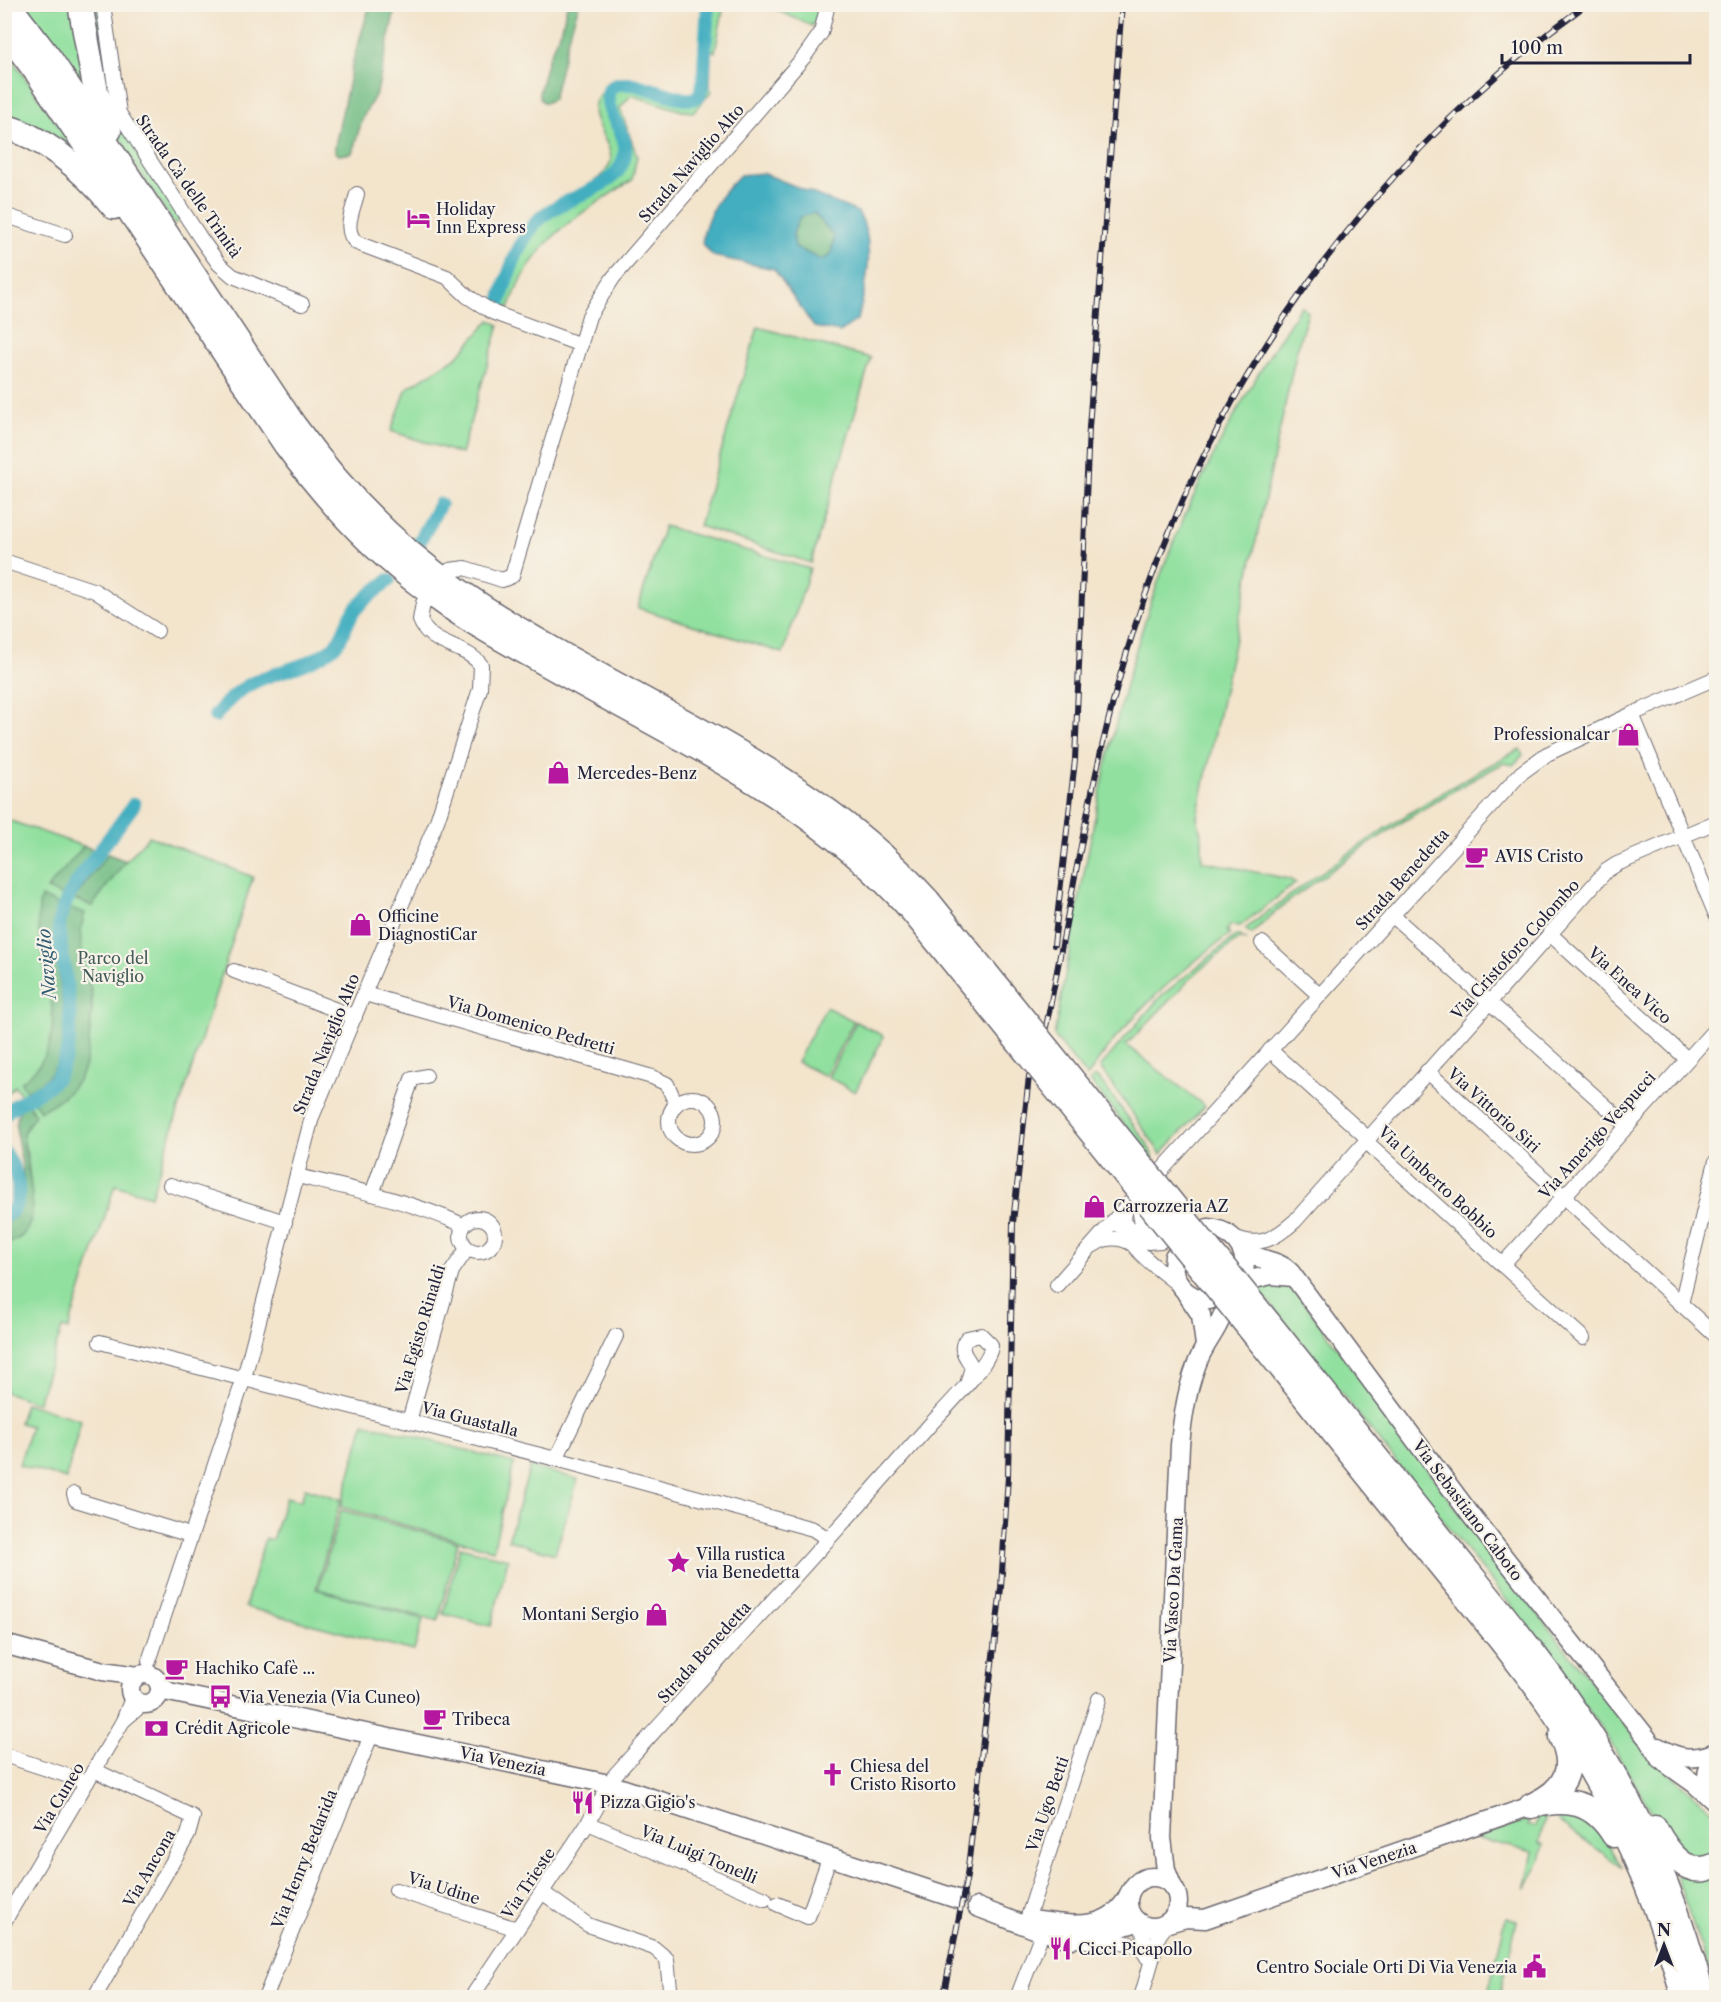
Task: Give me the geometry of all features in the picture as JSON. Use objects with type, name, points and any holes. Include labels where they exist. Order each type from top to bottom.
[{"type":"highway","points":[[8,4],[50,59],[313,452],[352,498],[402,546],[445,581],[490,612],[751,760],[809,796],[873,847],[1261,1328],[1605,1743],[1672,1855],[1693,1869],[1707,1869],[1716,1865]]},
{"type":"highway","points":[[81,4],[94,83],[102,112],[118,148],[156,207],[172,242]]},
{"type":"highway","points":[[4,29],[42,80],[310,477],[360,533],[400,569],[483,628],[799,810],[921,907]]},
{"type":"highway","points":[[4,126],[29,134],[67,160],[90,182],[112,204],[203,321]]},
{"type":"highway","points":[[1261,1328],[1548,1703],[1605,1796],[1640,1870],[1674,1962],[1684,1998]]},
{"type":"highway","points":[[1499,1638],[1560,1735],[1568,1754],[1568,1771],[1565,1781],[1550,1796],[1531,1806]]},
{"type":"highway","points":[[1565,1696],[1609,1766],[1646,1838],[1674,1906],[1703,1998]]},
{"type":"highway","points":[[1531,1806],[1573,1803],[1586,1806],[1601,1816],[1623,1851],[1674,1962]]},
{"type":"street","name":"Strada Cà delle Trinità","points":[[103,4],[119,113],[201,239],[233,276],[302,304]]},
{"type":"street","name":"Strada Naviglio Alto","points":[[450,570],[465,568],[502,580],[509,579],[514,573],[589,316],[613,278],[804,57],[821,33],[828,4]]},
{"type":"street","points":[[357,194],[348,229],[351,238],[357,243],[447,277],[467,296],[494,313],[581,345]]},
{"type":"street","points":[[4,215],[64,235]]},
{"type":"street","points":[[4,561],[95,591],[157,632]]},
{"type":"street","name":"Strada Naviglio Alto","points":[[148,1686],[190,1535],[244,1378],[312,1117],[437,821],[483,677],[483,668],[477,660],[435,638],[425,630],[420,617],[423,603]]},
{"type":"street","name":"Strada Benedetta","points":[[1162,1170],[1527,768],[1547,754],[1716,678]]},
{"type":"street","points":[[1632,714],[1716,915]]},
{"type":"street","name":"Via Cristoforo Colombo","points":[[1234,1240],[1260,1242],[1274,1239],[1285,1229],[1608,869],[1716,822]]},
{"type":"street","points":[[1392,915],[1628,1126]]},
{"type":"street","name":"Via Enea Vico","points":[[1550,934],[1687,1059]]},
{"type":"street","points":[[1262,944],[1319,995]]},
{"type":"street","points":[[234,971],[355,1017]]},
{"type":"street","name":"Via Domenico Pedretti","points":[[365,994],[652,1077],[666,1084],[676,1104]]},
{"type":"street","name":"Via Amerigo Vespucci","points":[[1502,1265],[1716,1028]]},
{"type":"street","name":"Via Umberto Bobbio","points":[[1270,1050],[1583,1338]]},
{"type":"street","name":"Via Vittorio Siri","points":[[1427,1071],[1716,1336]]},
{"type":"street","points":[[372,1194],[412,1078],[426,1076]]},
{"type":"street","points":[[1681,1304],[1716,1161]]},
{"type":"street","points":[[297,1176],[372,1194],[440,1215],[463,1225]]},
{"type":"street","points":[[171,1185],[285,1222]]},
{"type":"street","points":[[1057,1285],[1129,1203],[1124,1225],[1126,1236],[1182,1288],[1197,1298],[1210,1300]]},
{"type":"street","points":[[1140,1214],[1144,1231],[1166,1246],[1174,1273],[1201,1315],[1205,1345]]},
{"type":"street","points":[[482,1218],[491,1223],[495,1233],[489,1249],[474,1252],[467,1249],[460,1237],[463,1225],[469,1219],[482,1218]]},
{"type":"street","points":[[1103,1230],[1124,1225],[1148,1242],[1166,1246]]},
{"type":"street","name":"Via Sebastiano Caboto","points":[[1208,1228],[1234,1240],[1250,1256],[1286,1268],[1295,1278],[1470,1515],[1647,1738],[1660,1759],[1695,1784],[1716,1803]]},
{"type":"street","points":[[1094,1245],[1105,1239],[1116,1238],[1136,1247]]},
{"type":"street","points":[[1234,1240],[1245,1259],[1247,1276],[1271,1275],[1295,1278]]},
{"type":"street","name":"Via Egisto Rinaldi","points":[[409,1421],[452,1271],[467,1249]]},
{"type":"street","points":[[1205,1345],[1214,1335],[1222,1316]]},
{"type":"street","points":[[556,1459],[616,1336]]},
{"type":"street","name":"Via Guastalla","points":[[100,1342],[556,1459],[813,1529],[828,1539]]},
{"type":"street","name":"Via Vasco Da Gama","points":[[1175,1890],[1166,1870],[1161,1838],[1180,1445],[1189,1394],[1205,1345]]},
{"type":"street","name":"Strada Benedetta","points":[[609,1784],[968,1381]]},
{"type":"street","points":[[74,1494],[76,1500],[190,1535]]},
{"type":"street","name":"Via Venezia","points":[[4,1644],[104,1671],[148,1686],[609,1784],[957,1899]]},
{"type":"street","name":"Via Cuneo","points":[[4,1922],[123,1721],[148,1686]]},
{"type":"street","name":"Via Ugo Betti","points":[[1022,1920],[1099,1699]]},
{"type":"street","name":"Via Henry Bedarida","points":[[265,1998],[372,1733]]},
{"type":"street","name":"Via Sebastiano Caboto","points":[[1647,1738],[1678,1757],[1693,1758],[1716,1753]]},
{"type":"street","points":[[1716,1753],[1710,1763],[1707,1780],[1716,1803]]},
{"type":"street","points":[[4,1755],[90,1776]]},
{"type":"street","name":"Via Ancona","points":[[90,1776],[193,1818],[188,1835],[94,1998]]},
{"type":"street","name":"Via Trieste","points":[[471,1998],[588,1823],[609,1784]]},
{"type":"street","name":"Via Venezia","points":[[1022,1920],[1044,1933],[1066,1938],[1092,1936],[1140,1923],[1158,1927],[1186,1918],[1205,1919],[1531,1806]]},
{"type":"street","name":"Via Luigi Tonelli","points":[[588,1823],[808,1917],[830,1856]]},
{"type":"street","name":"Via Vasco Da Gama","points":[[1133,1889],[1151,1868],[1161,1838]]},
{"type":"street","points":[[1017,1998],[1044,1933],[1054,1929],[1073,1932],[1101,1928],[1122,1907],[1133,1889],[1153,1877],[1164,1880],[1192,1905],[1217,1913]]},
{"type":"street","points":[[1133,1889],[1129,1910],[1140,1923],[1147,1963]]},
{"type":"street","name":"Via Udine","points":[[396,1890],[517,1929]]},
{"type":"street","points":[[1141,1998],[1147,1963],[1162,1928],[1177,1910],[1175,1890]]},
{"type":"street","points":[[542,1892],[588,1925],[654,1948],[666,1959],[671,1998]]},
{"type":"street","name":"Via Venezia","points":[[977,1907],[1022,1920],[1087,1925],[1110,1917]]},
{"type":"street","points":[[1066,1938],[1132,1944],[1141,1949],[1147,1963]]},
{"type":"green space","points":[[25,5],[75,5],[84,85]]},
{"type":"green space","points":[[85,5],[99,5],[111,94],[184,218],[174,224],[131,159],[111,121]]},
{"type":"green space","points":[[370,5],[396,5],[377,92],[363,117],[352,153],[339,155],[335,152],[335,146],[353,61]]},
{"type":"green space","points":[[567,5],[579,5],[568,38],[553,99],[545,103],[540,99],[539,93],[548,59],[562,28]]},
{"type":"green space","points":[[711,5],[724,5],[715,52],[711,50],[710,89],[712,91],[694,112],[682,111],[631,95],[620,108],[637,156],[632,180],[558,232],[530,264],[509,308],[504,306],[522,251],[541,223],[563,208],[603,188],[623,171],[628,160],[628,142],[614,110],[612,94],[623,88],[634,88],[682,104],[694,103],[704,95]]},
{"type":"green space","points":[[766,5],[822,5],[812,26]]},
{"type":"green space","points":[[4,47],[69,141],[68,144],[35,125],[5,114]]},
{"type":"green space","points":[[602,93],[605,109],[621,135],[623,146],[621,156],[608,173],[578,192],[601,176],[610,163],[611,156],[594,110],[596,101]]},
{"type":"green space","points":[[814,213],[834,236],[831,255],[821,260],[795,247],[793,233],[800,217]]},
{"type":"green space","points":[[1301,306],[1308,312],[1297,349],[1197,817],[1202,839],[1202,861],[1289,879],[1296,883],[1240,926],[1231,925],[1227,930],[1230,934],[1170,982],[1134,1017],[1087,1077],[1054,1036],[1087,855],[1113,734],[1129,675],[1146,616],[1195,492],[1245,397]]},
{"type":"green space","points":[[490,320],[499,325],[461,454],[391,431],[407,388],[457,357]]},
{"type":"green space","points":[[758,327],[871,358],[811,563],[699,526]]},
{"type":"green space","points":[[664,526],[810,569],[783,653],[638,608]]},
{"type":"green space","points":[[1520,749],[1523,755],[1513,765],[1504,763],[1411,816],[1275,912],[1252,934],[1245,929],[1379,833],[1448,789]]},
{"type":"green space","name":"Parco del Naviglio","points":[[5,819],[126,861],[149,836],[253,877],[151,1196],[115,1185],[68,1330],[62,1328],[38,1403],[5,1392],[5,1244],[16,1240],[28,1222],[31,1198],[23,1133],[35,1115],[15,1086],[5,1096]]},
{"type":"green space","points":[[84,846],[98,851],[63,896],[47,889]]},
{"type":"green space","points":[[108,854],[126,861],[92,906],[74,899]]},
{"type":"green space","points":[[41,897],[58,904],[54,927],[64,1033],[60,1056],[48,1076],[26,1091],[21,1082],[40,1063],[50,1042],[53,1019],[38,921]]},
{"type":"green space","points":[[69,908],[85,913],[81,942],[92,1000],[88,1046],[83,1070],[78,1080],[64,1096],[40,1111],[33,1100],[57,1082],[70,1061],[74,1037],[74,1011],[66,957],[65,932]]},
{"type":"green space","points":[[1237,935],[1247,940],[1240,938],[1197,972],[1126,1045],[1205,1106],[1161,1154],[1100,1067],[1161,996]]},
{"type":"green space","points":[[826,1007],[854,1021],[825,1076],[797,1062]]},
{"type":"green space","points":[[856,1022],[884,1036],[855,1092],[828,1077]]},
{"type":"green space","points":[[1095,1077],[1100,1080],[1147,1143],[1156,1164],[1090,1081]]},
{"type":"green space","points":[[27,1102],[35,1115],[23,1133],[32,1196],[32,1213],[28,1227],[20,1238],[5,1244],[5,1224],[17,1213],[24,1188],[16,1121],[19,1111]]},
{"type":"green space","points":[[1274,1285],[1293,1288],[1479,1539],[1650,1756],[1716,1814],[1716,1858],[1693,1863],[1659,1824],[1604,1732],[1544,1647],[1258,1289]]},
{"type":"green space","points":[[25,1403],[81,1420],[66,1479],[19,1465],[31,1426],[19,1423]]},
{"type":"green space","points":[[364,1423],[514,1463],[493,1550],[341,1507]]},
{"type":"green space","points":[[530,1467],[578,1479],[555,1554],[508,1540]]},
{"type":"green space","points":[[305,1488],[341,1499],[316,1589],[423,1619],[414,1651],[245,1607],[265,1538],[272,1540],[286,1497],[301,1501]]},
{"type":"green space","points":[[341,1510],[458,1542],[438,1621],[318,1589]]},
{"type":"green space","points":[[460,1547],[508,1559],[491,1626],[443,1614]]},
{"type":"green space","points":[[1574,1810],[1593,1818],[1622,1867],[1558,1821],[1560,1816]]},
{"type":"green space","points":[[1543,1814],[1545,1817],[1539,1843],[1544,1844],[1540,1860],[1525,1890],[1533,1852],[1474,1838],[1530,1819],[1528,1826],[1535,1827],[1538,1816]]},
{"type":"green space","points":[[1678,1874],[1686,1877],[1716,1875],[1716,1932],[1711,1975],[1676,1876]]},
{"type":"green space","points":[[1506,1918],[1517,1921],[1499,1997],[1487,1997]]},
{"type":"water","points":[[763,173],[858,212],[867,236],[868,264],[858,319],[840,332],[814,327],[774,269],[713,256],[702,243],[710,214],[726,190],[740,175]],"holes":[[[814,213],[834,236],[831,255],[821,260],[795,247],[793,233],[800,217]]]},
{"type":"waterway","name":"Naviglio","points":[[499,305],[521,244],[535,223],[553,209],[607,181],[621,166],[625,155],[625,144],[609,107],[610,88],[618,84],[633,84],[684,99],[699,96],[703,84],[708,4]]},
{"type":"waterway","name":"Naviglio","points":[[419,543],[440,504]]},
{"type":"waterway","name":"Naviglio","points":[[215,716],[243,688],[271,675],[299,666],[330,650],[338,642],[358,607],[389,580]]},
{"type":"waterway","name":"Naviglio","points":[[4,1115],[51,1083],[63,1065],[67,1051],[70,1020],[60,938],[61,915],[65,903],[82,875],[134,804]]},
{"type":"waterway","name":"Naviglio","points":[[4,1152],[13,1167],[18,1186],[16,1203],[4,1217]]},
{"type":"railway","points":[[1054,945],[1075,760],[1089,427],[1122,4]]},
{"type":"railway","points":[[1046,1027],[1095,777],[1120,678],[1134,629],[1167,537],[1208,447],[1256,362],[1310,280],[1371,203],[1437,131],[1510,65],[1587,4]]},
{"type":"railway","points":[[943,1998],[967,1876],[1001,1588],[1008,1476],[1013,1223],[1029,1076]]},
{"type":"place","name":"Holiday Inn Express","points":[[418,218]]},
{"type":"place","name":"Professionalcar","points":[[1628,734]]},
{"type":"place","name":"Mercedes-Benz","points":[[559,773]]},
{"type":"place","name":"AVIS Cristo","points":[[1477,856]]},
{"type":"place","name":"Officine DiagnostiCar","points":[[360,925]]},
{"type":"place","name":"Carrozzeria AZ","points":[[1095,1206]]},
{"type":"place","name":"Villa rustica via Benedetta","points":[[678,1563]]},
{"type":"place","name":"Montani Sergio","points":[[657,1614]]},
{"type":"place","name":"Hachiko Cafè ...","points":[[177,1668]]},
{"type":"place","name":"Via Venezia (Via Cuneo)","points":[[221,1697]]},
{"type":"place","name":"Tribeca","points":[[434,1719]]},
{"type":"place","name":"Crédit Agricole","points":[[157,1728]]},
{"type":"place","name":"Chiesa del Cristo Risorto","points":[[832,1775]]},
{"type":"place","name":"Pizza Gigio's","points":[[582,1802]]},
{"type":"place","name":"Cicci Picapollo","points":[[1060,1949]]},
{"type":"place","name":"Centro Sociale Orti Di Via Venezia","points":[[1535,1967]]}]
